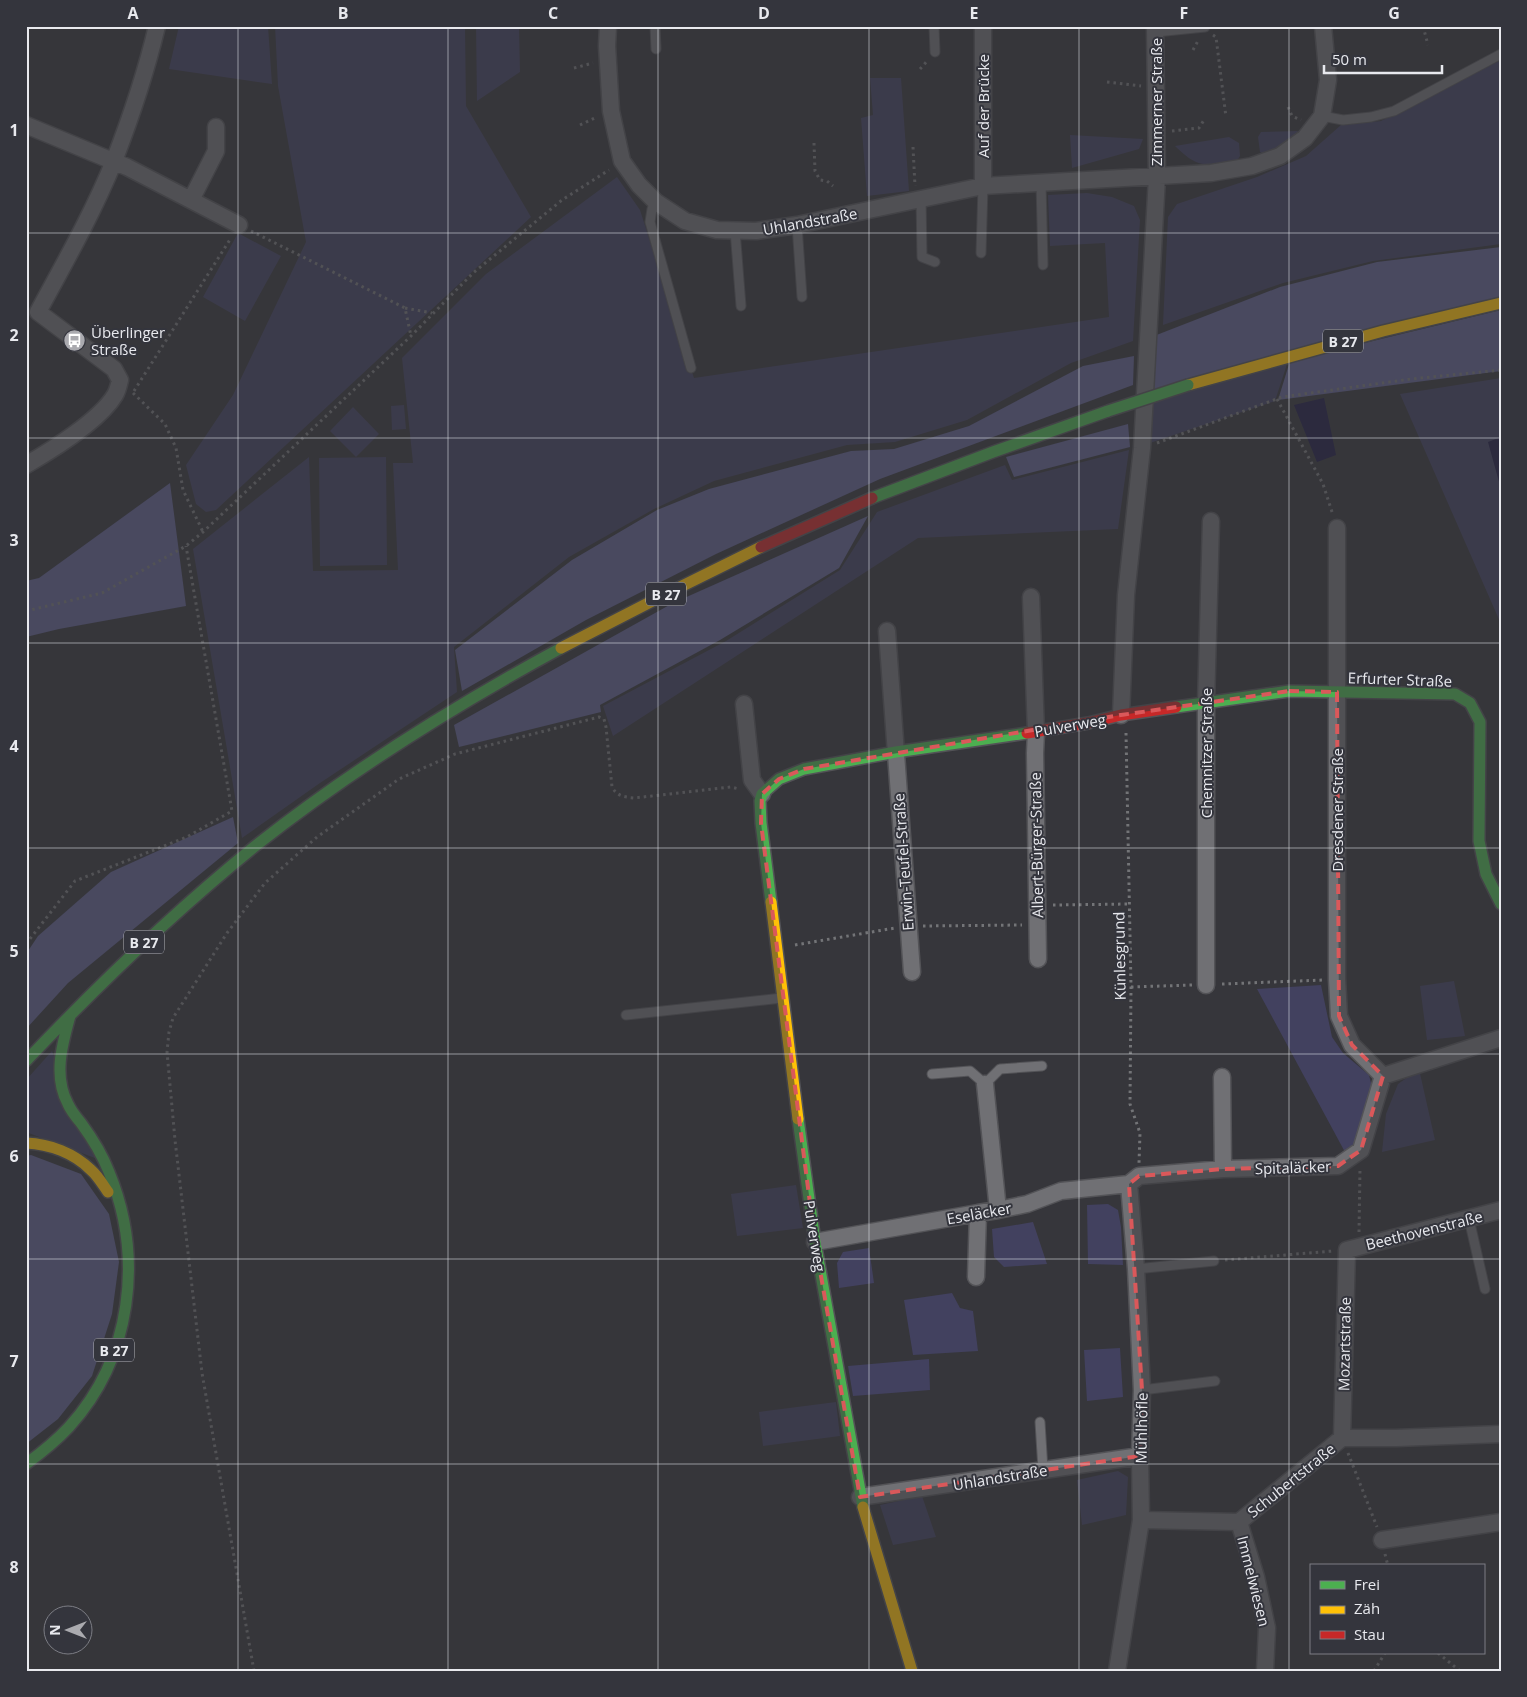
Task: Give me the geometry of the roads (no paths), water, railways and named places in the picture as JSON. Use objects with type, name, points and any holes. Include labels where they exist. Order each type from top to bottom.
[{"type":"main road","name":"B 27","points":[[26,1061],[70,1013],[112,972],[176,913],[258,844],[329,791],[425,727],[571,642],[718,568],[803,528],[988,453],[1188,385],[1450,313],[1501,303]]},
{"type":"main road","name":"Erfurter Straße","points":[[1121,715],[1289,691],[1455,694],[1470,703],[1480,722],[1479,841],[1486,874],[1501,904]]},
{"type":"main road","name":"Pulverweg","points":[[912,1671],[860,1497],[815,1242],[782,998],[760,801],[762,794],[779,779],[804,769],[896,752],[1036,732],[1121,715]]},
{"type":"main road","points":[[70,1013],[58,1074],[66,1102],[92,1140],[112,1178],[119,1207]]},
{"type":"main road","points":[[26,1143],[32,1142],[58,1149],[90,1168],[119,1207]]},
{"type":"main road","name":"B 27","points":[[26,1464],[37,1457],[66,1431],[88,1404],[106,1371],[121,1331],[127,1301],[129,1269],[126,1237],[119,1207]]},
{"type":"street","points":[[26,465],[54,448],[96,416],[116,394],[120,380],[114,369],[75,342],[32,308],[79,236],[113,162],[144,78],[157,26]]},
{"type":"street","name":"Uhlandstraße","points":[[608,26],[611,111],[622,161],[639,184],[656,202],[685,221],[718,230],[756,230],[797,225],[983,186],[1211,173],[1252,166],[1280,156],[1305,138],[1322,116]]},
{"type":"street","name":"Auf der Brücke","points":[[983,26],[983,186]]},
{"type":"street","points":[[1322,116],[1328,80],[1323,26]]},
{"type":"street","name":"Zimmerner Straße","points":[[1142,448],[1157,177],[1156,29]]},
{"type":"street","points":[[26,125],[127,167],[240,225]]},
{"type":"street","points":[[191,200],[216,151],[216,126]]},
{"type":"street","name":"Pulverweg","points":[[1121,715],[1126,595],[1142,448]]},
{"type":"street","name":"Chemnitzer Straße","points":[[1206,985],[1206,704],[1211,521]]},
{"type":"street","name":"Dresdener Straße","points":[[1336,528],[1337,979],[1339,1016],[1352,1045],[1383,1076]]},
{"type":"street","name":"Albert-Bürger-Straße","points":[[1031,596],[1036,732],[1034,753],[1038,959]]},
{"type":"street","name":"Erwin-Teufel-Straße","points":[[887,631],[912,972]]},
{"type":"street","name":"Pulverweg","points":[[744,704],[752,780],[762,794]]},
{"type":"street","points":[[1383,1076],[1501,1038]]},
{"type":"street","name":"Spitaläcker","points":[[1134,1180],[1223,1169],[1338,1166],[1361,1150],[1383,1076]]},
{"type":"street","points":[[1222,1077],[1223,1169]]},
{"type":"street","points":[[985,1084],[998,1210]]},
{"type":"street","name":"Eseläcker","points":[[815,1242],[998,1210],[1027,1204],[1061,1192],[1134,1180]]},
{"type":"street","name":"Mühlhöfle","points":[[1117,1671],[1141,1520],[1142,1390],[1134,1180]]},
{"type":"street","name":"Beethovenstraße","points":[[1353,1248],[1501,1210]]},
{"type":"street","points":[[976,1277],[978,1213]]},
{"type":"street","name":"Mozartstraße","points":[[1342,1438],[1353,1248]]},
{"type":"street","name":"Schubertstraße","points":[[1141,1520],[1239,1522],[1342,1438],[1501,1434]]},
{"type":"street","name":"Uhlandstraße","points":[[860,1497],[1140,1456]]},
{"type":"street","name":"Immelwiesen","points":[[1239,1522],[1256,1576],[1267,1628],[1265,1671]]},
{"type":"street","points":[[1382,1540],[1501,1522]]},
{"type":"lane","points":[[654,26],[656,49]]},
{"type":"lane","points":[[934,26],[934,52]]},
{"type":"lane","points":[[1156,29],[1205,27]]},
{"type":"lane","points":[[1322,116],[1343,120],[1371,117],[1394,111],[1501,54]]},
{"type":"lane","points":[[1041,183],[1043,265]]},
{"type":"lane","points":[[981,253],[983,186]]},
{"type":"lane","points":[[918,199],[922,257],[934,262]]},
{"type":"lane","points":[[656,202],[652,209],[650,222],[691,368]]},
{"type":"lane","points":[[797,225],[802,297]]},
{"type":"lane","points":[[735,230],[742,306]]},
{"type":"lane","points":[[626,1015],[782,998]]},
{"type":"lane","points":[[932,1074],[970,1071],[985,1084],[1000,1069],[1042,1066]]},
{"type":"lane","points":[[1469,1219],[1485,1289]]},
{"type":"lane","points":[[1136,1269],[1214,1261]]},
{"type":"lane","points":[[1142,1390],[1215,1381]]},
{"type":"lane","points":[[1040,1422],[1043,1470]]},
{"type":"place","name":"Überlinger Straße","points":[[75,341]]}]
